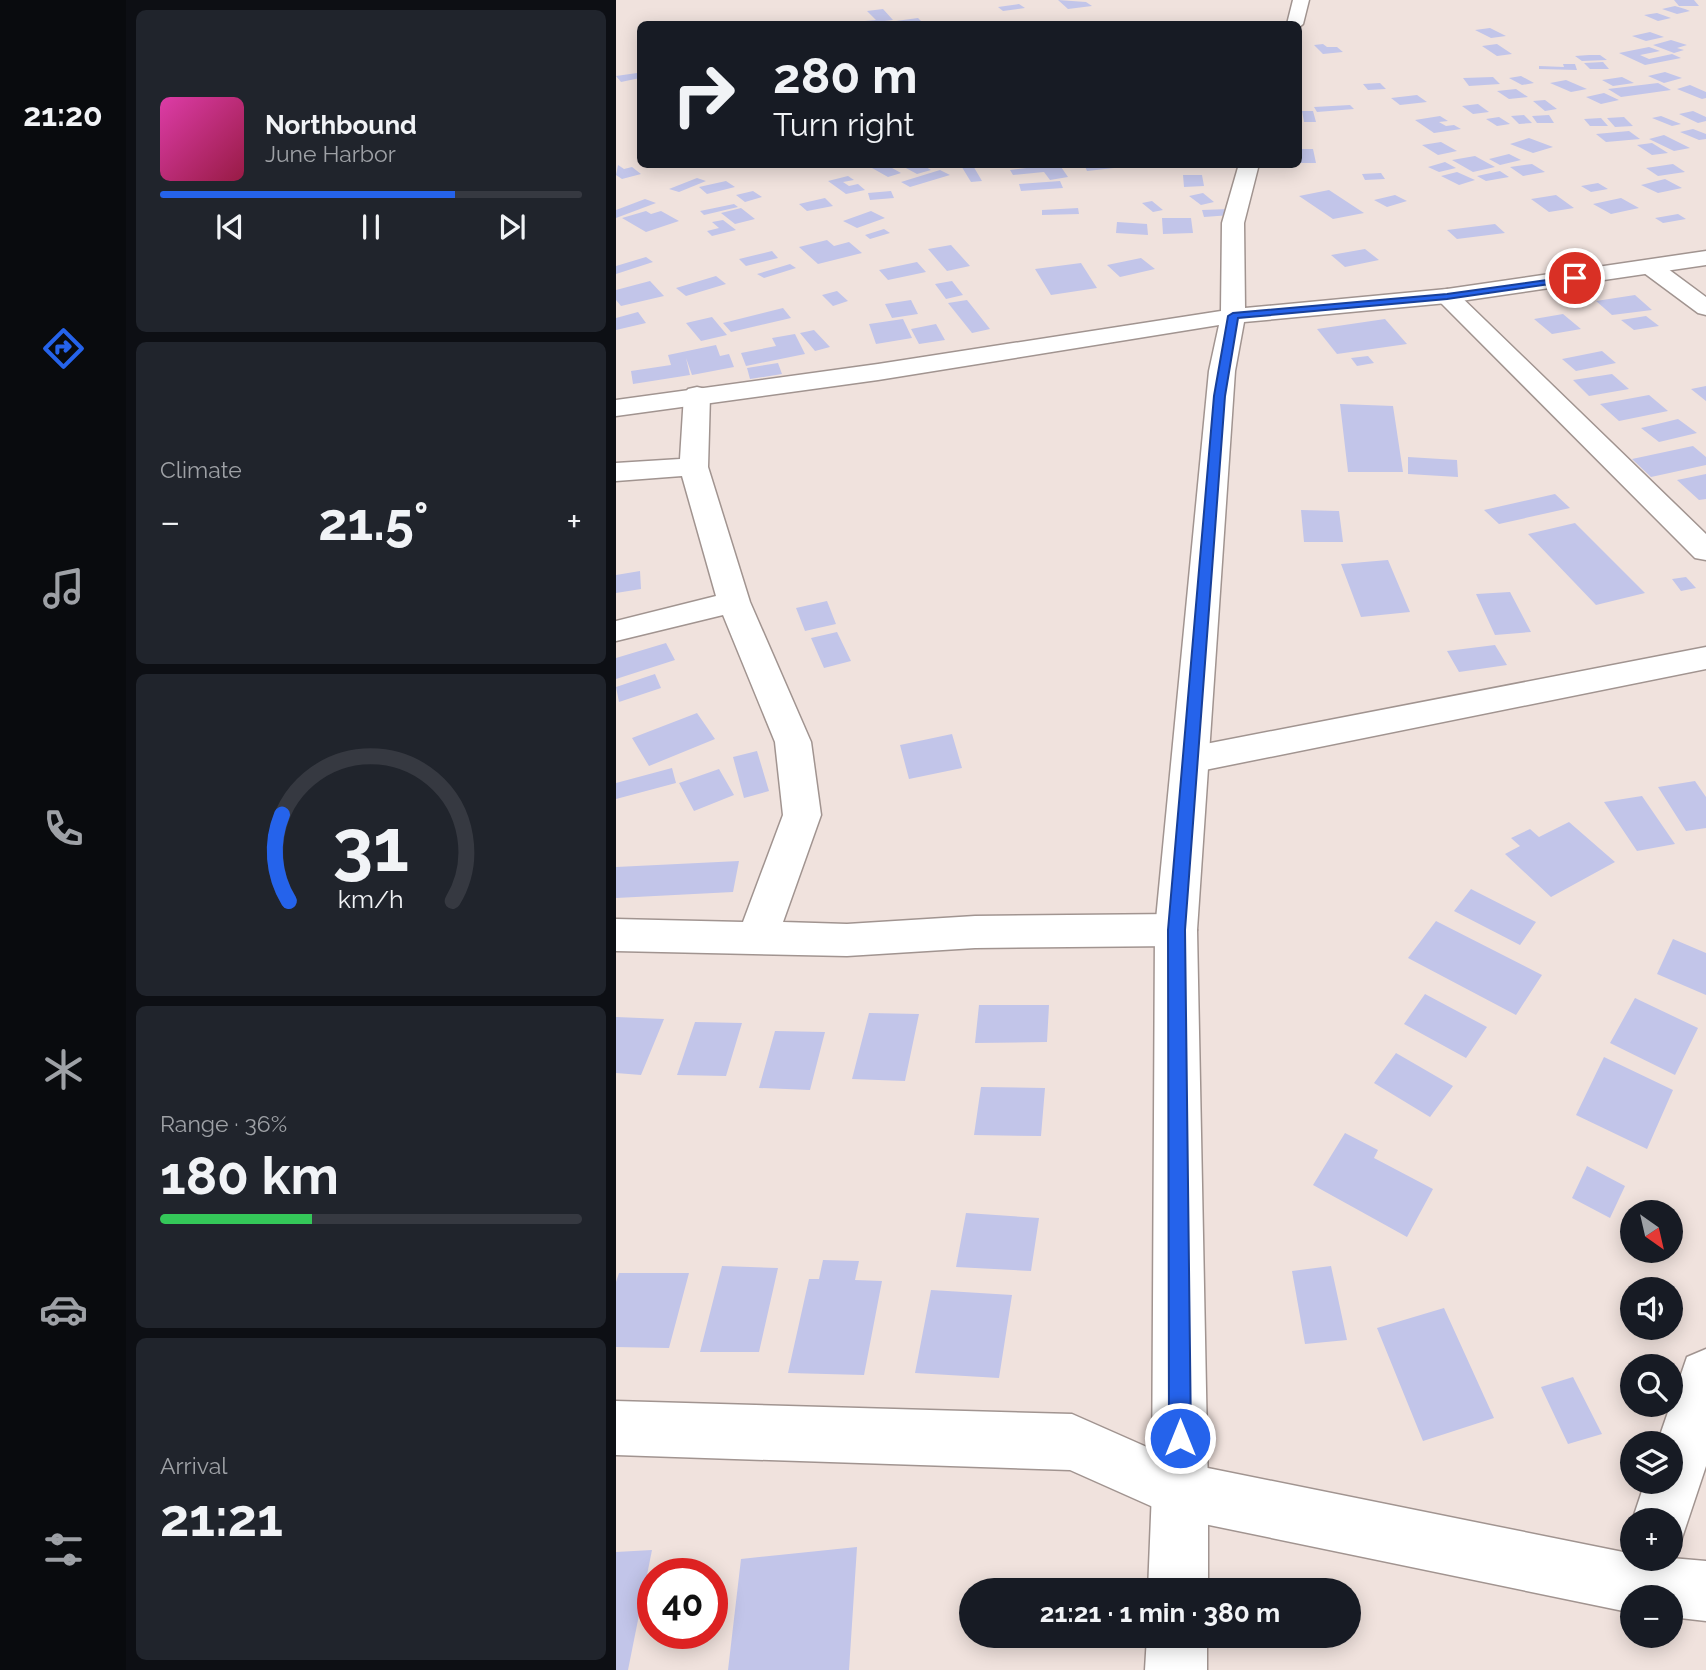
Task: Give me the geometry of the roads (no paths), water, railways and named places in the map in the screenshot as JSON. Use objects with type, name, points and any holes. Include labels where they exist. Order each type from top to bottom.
[{"type":"street","points":[[1296,21],[1301,0]]},
{"type":"street","points":[[1178,1578],[1176,930],[1222,371],[1233,316],[1233,223],[1249,168]]},
{"type":"street","points":[[616,408],[878,372],[1233,316],[1447,296],[1706,258]]},
{"type":"street","points":[[1652,268],[1706,308]]},
{"type":"street","points":[[1447,296],[1706,551]]},
{"type":"street","points":[[697,395],[694,467],[734,602],[793,742],[802,815],[757,938]]},
{"type":"street","points":[[616,472],[694,467]]},
{"type":"street","points":[[616,631],[734,602]]},
{"type":"street","points":[[1190,760],[1706,658]]},
{"type":"street","points":[[616,935],[847,940],[975,932],[1176,930]]},
{"type":"street","points":[[1665,1508],[1706,1376]]},
{"type":"street","points":[[616,1428],[1072,1442],[1180,1491],[1646,1572],[1706,1591]]},
{"type":"street","points":[[1176,1670],[1177,1648]]}]
